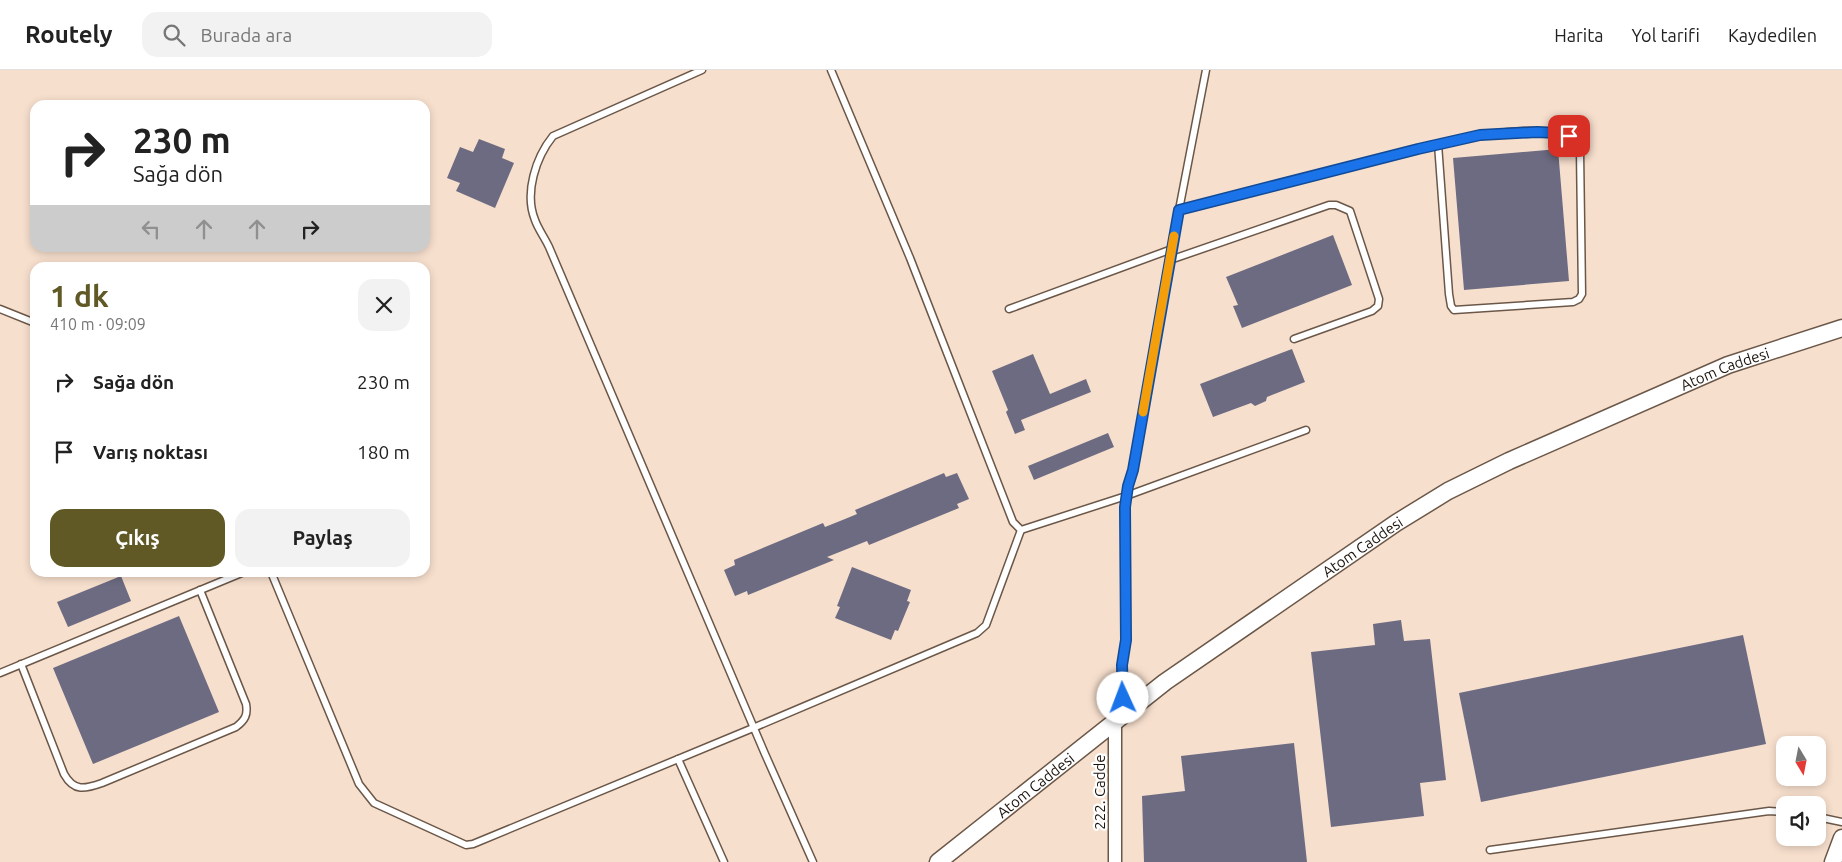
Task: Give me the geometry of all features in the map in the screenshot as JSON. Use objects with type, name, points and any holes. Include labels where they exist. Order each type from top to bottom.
[{"type":"street","name":"Atom Caddesi","points":[[938,862],[1165,682],[1396,523],[1448,491],[1509,461],[1728,365],[1842,328]]},
{"type":"street","name":"222. Cadde","points":[[1115,862],[1119,718]]},
{"type":"street","points":[[1834,862],[1842,838]]},
{"type":"lane","points":[[702,70],[553,136],[534,168],[532,206],[535,221],[549,247],[753,728],[813,862]]},
{"type":"lane","points":[[831,70],[914,267],[1012,522],[1020,530]]},
{"type":"lane","points":[[1119,718],[1122,665],[1126,640],[1126,496],[1133,470],[1206,70]]},
{"type":"lane","points":[[1179,210],[1438,144],[1480,135],[1537,132],[1558,133],[1574,139],[1580,151],[1582,294],[1579,299],[1572,302],[1454,310],[1451,306],[1438,144]]},
{"type":"lane","points":[[1170,260],[1329,205],[1336,205],[1350,211],[1379,299],[1378,306],[1372,311],[1294,340]]},
{"type":"lane","points":[[1009,310],[1172,249]]},
{"type":"lane","points":[[0,309],[30,322]]},
{"type":"lane","points":[[1020,530],[1126,496],[1306,430]]},
{"type":"lane","points":[[273,577],[359,784],[374,803],[389,811],[462,844],[473,844],[753,728],[982,630],[989,617],[1020,530]]},
{"type":"lane","points":[[0,673],[232,577]]},
{"type":"lane","points":[[21,664],[64,774],[69,782],[78,787],[87,788],[236,727],[244,721],[247,713],[246,704],[200,590]]},
{"type":"lane","points":[[678,759],[724,862]]},
{"type":"lane","points":[[1490,850],[1776,811]]},
{"type":"lane","points":[[1826,819],[1842,822]]},
{"type":"building","points":[[479,139],[505,149],[502,158],[514,163],[495,208],[456,191],[460,183],[447,178],[460,147],[473,152]]},
{"type":"building","points":[[1558,149],[1569,281],[1464,290],[1453,158]]},
{"type":"building","points":[[1333,235],[1352,285],[1242,328],[1233,306],[1238,305],[1226,277]]},
{"type":"building","points":[[1292,349],[1305,382],[1267,397],[1266,401],[1255,406],[1251,403],[1213,417],[1200,384]]},
{"type":"building","points":[[1033,354],[1050,394],[1086,379],[1091,392],[1021,420],[1025,430],[1015,434],[1006,412],[1008,410],[992,371]]},
{"type":"building","points":[[1108,433],[1114,447],[1034,480],[1028,466]]},
{"type":"building","points":[[944,473],[946,477],[957,473],[969,499],[957,504],[959,508],[869,545],[867,541],[827,557],[834,560],[748,595],[747,591],[735,596],[724,570],[735,565],[734,560],[823,523],[825,527],[845,519],[857,514],[855,510]]},
{"type":"building","points":[[852,567],[911,590],[907,601],[910,602],[898,631],[895,630],[891,640],[835,618],[840,607],[837,606]]},
{"type":"building","points":[[119,577],[121,577],[131,601],[68,627],[57,602]]},
{"type":"building","points":[[179,616],[219,712],[93,764],[53,668]]},
{"type":"building","points":[[1401,620],[1404,641],[1430,639],[1446,780],[1420,783],[1424,816],[1331,827],[1311,652],[1375,645],[1373,624]]},
{"type":"building","points":[[1743,635],[1766,744],[1481,802],[1459,693]]},
{"type":"building","points":[[1294,743],[1307,862],[1144,862],[1142,796],[1185,791],[1181,756]]},
{"type":"slow traffic","points":[[1143,412],[1174,236]]},
{"type":"route","points":[[1123,698],[1122,665],[1126,640],[1125,507],[1179,210],[1480,135],[1537,132],[1558,133],[1569,136]]}]
